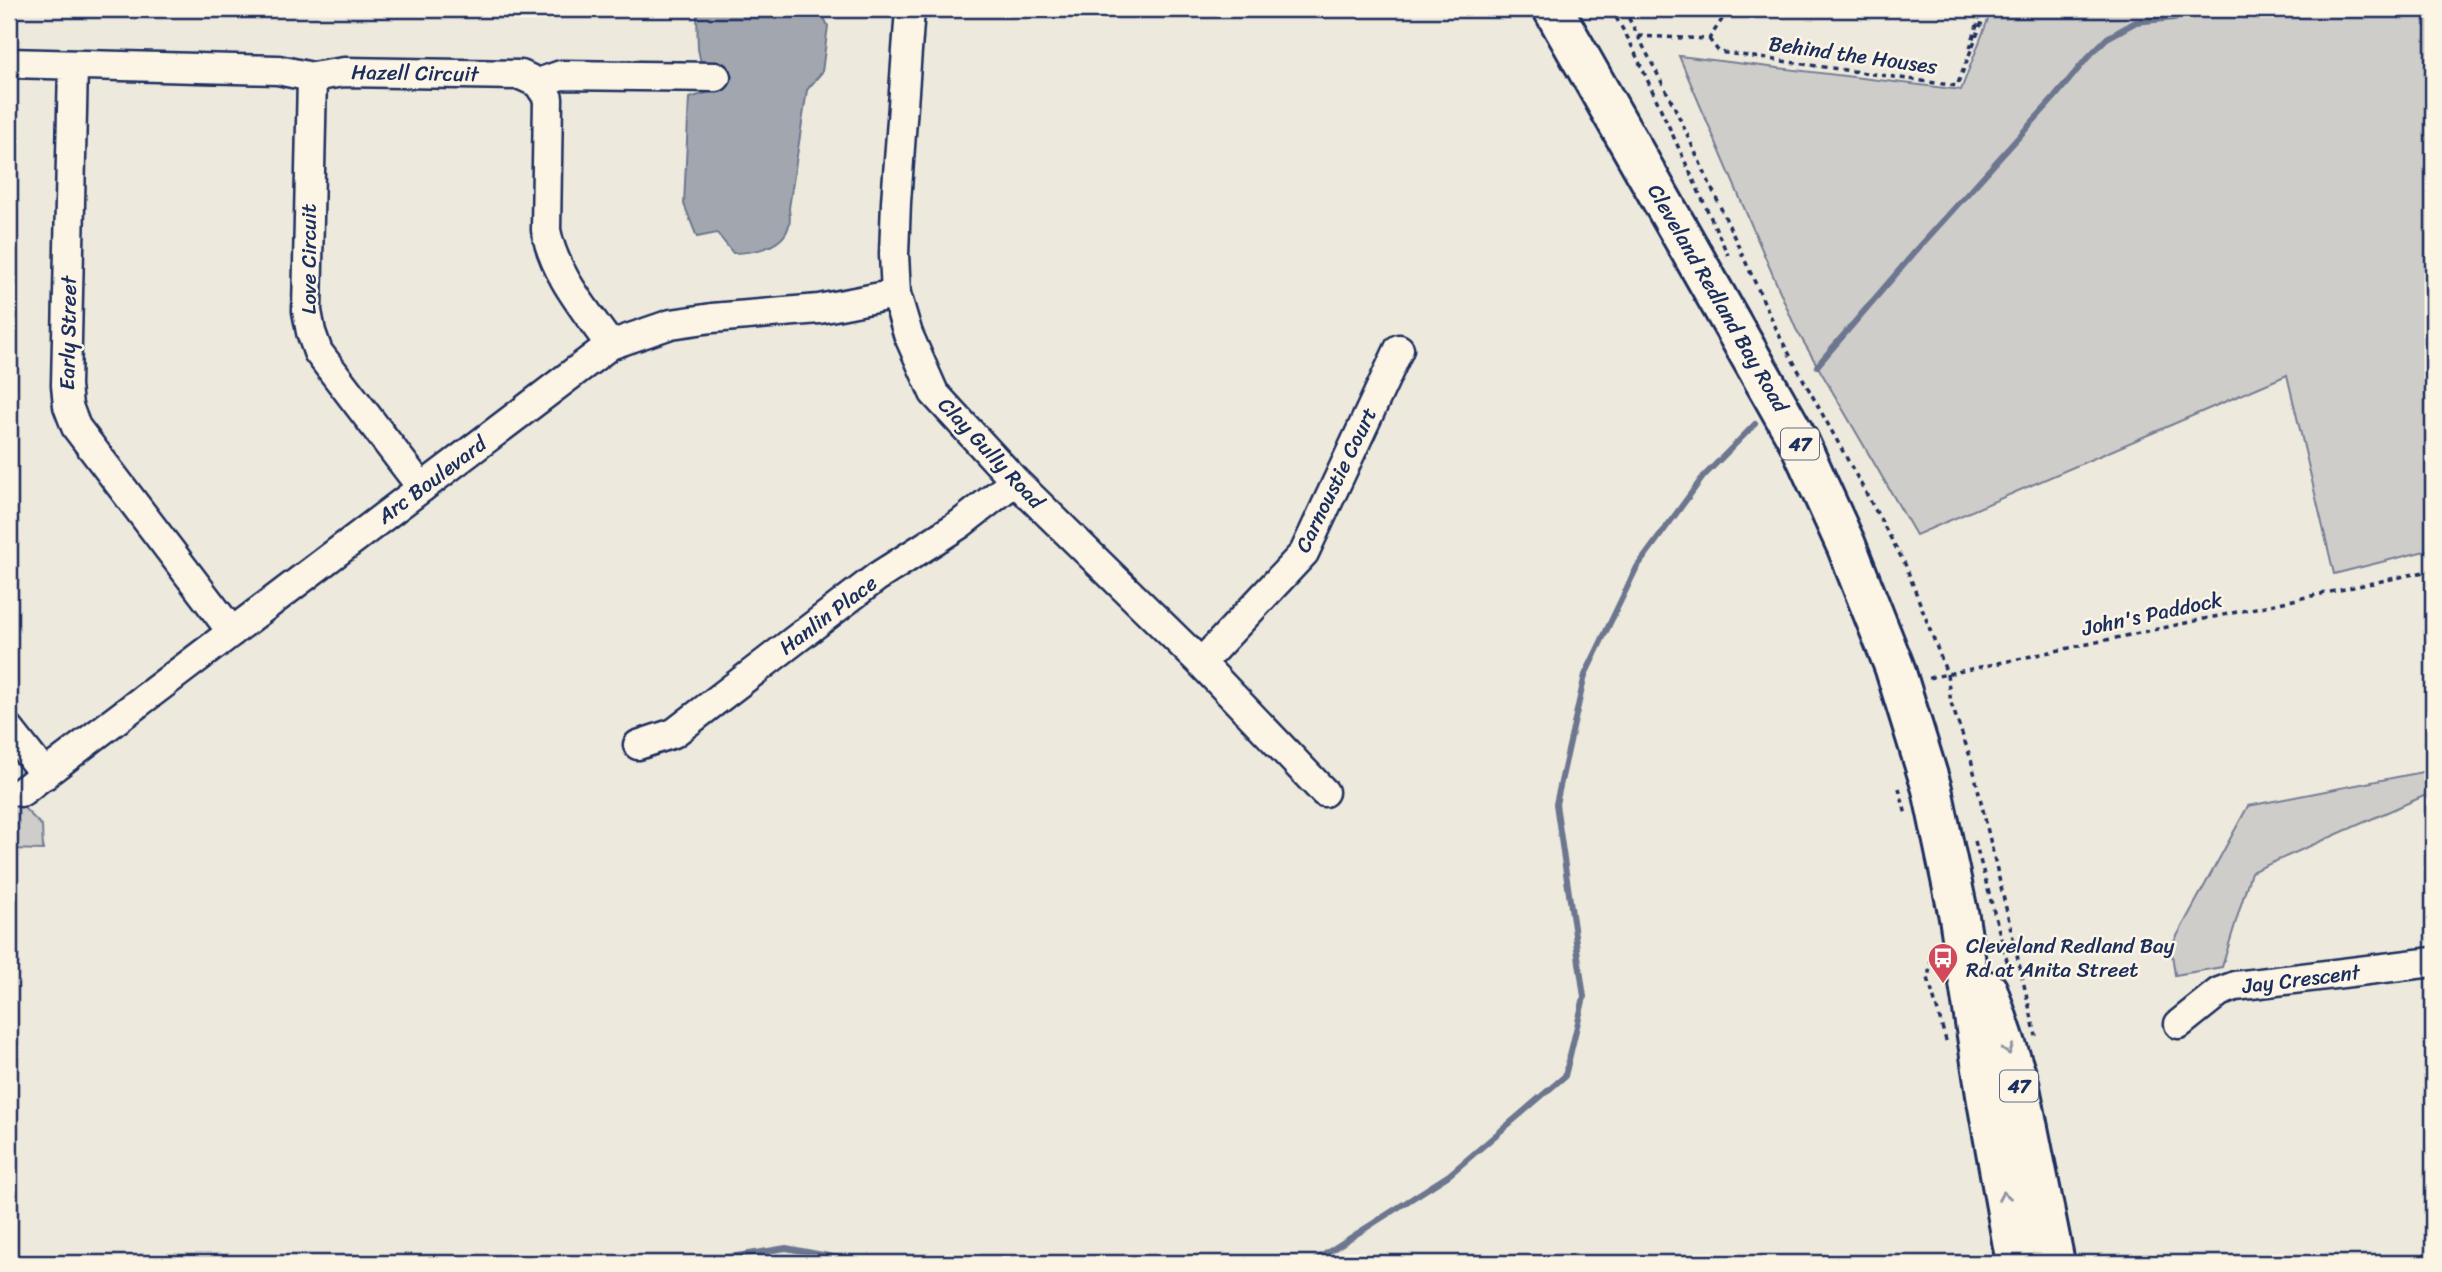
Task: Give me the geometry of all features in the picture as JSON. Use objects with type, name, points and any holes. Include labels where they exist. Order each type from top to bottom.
[{"type":"highway","name":"Cleveland Redland Bay Road","points":[[1553,9],[1799,442],[1846,545],[1900,685],[1932,789],[1959,917],[1986,1095],[2016,1263]]},
{"type":"highway","name":"Cleveland Redland Bay Road","points":[[1959,917],[2019,1083],[2054,1263]]},
{"type":"street","name":"Clay Gully Road","points":[[911,9],[895,202],[896,294],[908,334],[934,393],[1016,481],[1200,663],[1324,792]]},
{"type":"street","name":"Hazell Circuit","points":[[9,63],[278,69],[312,77],[344,72],[521,75],[538,83]]},
{"type":"street","name":"Early Street","points":[[73,65],[66,385],[68,406],[76,427],[232,632]]},
{"type":"street","points":[[610,345],[558,269],[550,250],[547,230],[548,98],[538,83],[561,75],[716,77]]},
{"type":"street","name":"Love Circuit","points":[[312,77],[307,311],[311,332],[318,352],[422,488]]},
{"type":"street","name":"Arc Boulevard","points":[[22,792],[610,345],[671,324],[819,309],[896,294]]},
{"type":"street","name":"Carnoustie Court","points":[[1200,663],[1304,553],[1398,349]]},
{"type":"street","name":"Hanlin Place","points":[[638,745],[674,733],[877,577],[960,524],[1016,481]]},
{"type":"street","points":[[9,729],[45,775]]},
{"type":"street","name":"Jay Crescent","points":[[2179,1024],[2219,992],[2235,986],[2433,962]]},
{"type":"path","points":[[1638,36],[1709,39],[1729,9]]},
{"type":"path","points":[[1957,86],[1982,9]]},
{"type":"path","name":"Behind the Houses","points":[[1709,39],[1718,52],[1957,86],[1984,17],[1990,9]]},
{"type":"path","name":"John's Paddock","points":[[1900,685],[2433,570]]},
{"type":"path","points":[[1897,778],[1906,817]]},
{"type":"path","points":[[1933,946],[1928,978],[1948,1048]]},
{"type":"shaded area","points":[[704,9],[820,9],[828,26],[822,72],[807,90],[789,208],[789,225],[786,233],[774,244],[749,252],[733,253],[717,233],[697,237],[684,204],[689,98],[721,89],[718,64],[701,63],[698,49],[697,16]]},
{"type":"shaded area","points":[[1992,9],[2433,9],[2433,549],[2334,574],[2287,375],[1916,535],[1796,329],[1679,56],[1961,90]]},
{"type":"shaded area","points":[[2433,770],[2433,792],[2251,872],[2222,967],[2175,975],[2171,947],[2248,806]]},
{"type":"shaded area","points":[[9,793],[42,826],[43,850],[9,849]]},
{"type":"waterway","points":[[1817,366],[1914,253],[2107,38],[2136,22],[2259,9]]},
{"type":"waterway","points":[[1311,1263],[1449,1175],[1565,1076],[1584,997],[1556,804],[1585,675],[1637,567],[1703,477],[1755,424]]},
{"type":"waterway","points":[[710,1263],[718,1259],[786,1248],[865,1263]]},
{"type":"place","name":"Cleveland Redland Bay Rd at Anita Street","points":[[1943,985]]}]
